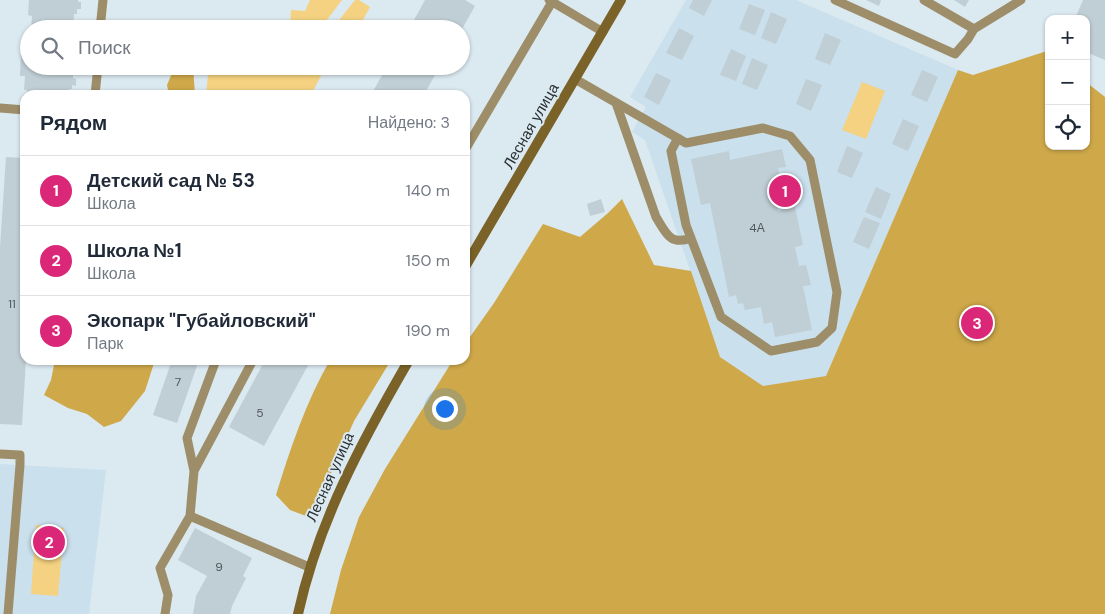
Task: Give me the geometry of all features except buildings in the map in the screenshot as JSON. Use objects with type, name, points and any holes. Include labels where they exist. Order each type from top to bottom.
[{"type":"street","name":"Лесная улица","points":[[470,258],[621,0]]},
{"type":"street","name":"Лесная улица","points":[[298,614],[309,567],[340,487],[365,436],[406,365]]},
{"type":"lane","points":[[101,20],[103,0]]},
{"type":"lane","points":[[835,0],[955,54],[974,29],[1021,0]]},
{"type":"lane","points":[[924,0],[974,29]]},
{"type":"lane","points":[[470,141],[550,1],[603,32]]},
{"type":"lane","points":[[96,90],[97,75]]},
{"type":"lane","points":[[575,79],[678,138],[686,143],[763,128],[790,136],[810,160],[837,292],[832,328],[817,342],[771,351],[721,318],[686,226],[671,151],[678,138]]},
{"type":"lane","points":[[616,103],[656,217],[666,234],[674,240],[681,242],[691,238]]},
{"type":"lane","points":[[0,108],[20,110]]},
{"type":"lane","points":[[165,614],[168,595],[160,568],[190,516],[194,471],[187,438],[214,365]]},
{"type":"lane","points":[[194,471],[250,365]]},
{"type":"lane","points":[[0,454],[20,455],[8,614]]},
{"type":"lane","points":[[190,516],[309,567]]},
{"type":"shaded area","points":[[310,0],[342,0],[327,20],[290,20],[291,10],[305,11]]},
{"type":"shaded area","points":[[355,0],[359,0],[370,7],[363,20],[339,20]]},
{"type":"shaded area","points":[[686,0],[796,0],[958,70],[826,376],[763,386],[720,357],[645,140],[632,132],[646,107],[630,97]]},
{"type":"shaded area","points":[[1045,52],[1045,150],[1090,150],[1090,85],[1105,97],[1105,614],[330,614],[341,570],[359,517],[385,469],[450,365],[470,365],[470,337],[494,303],[543,224],[580,237],[622,199],[654,265],[691,271],[720,357],[763,386],[826,376],[958,70],[973,75]]},
{"type":"shaded area","points":[[171,75],[194,75],[195,90],[168,90],[167,85]]},
{"type":"shaded area","points":[[208,75],[321,75],[314,90],[207,90]]},
{"type":"shaded area","points":[[862,82],[885,91],[866,139],[842,130]]},
{"type":"shaded area","points":[[54,365],[153,365],[145,391],[121,421],[104,427],[87,414],[68,408],[44,395],[51,380]]},
{"type":"shaded area","points":[[327,365],[388,365],[354,421],[317,505],[306,516],[290,510],[276,495],[299,426]]},
{"type":"shaded area","points":[[0,464],[106,470],[89,614],[0,614]]},
{"type":"shaded area","points":[[36,525],[64,528],[58,596],[31,594]]},
{"type":"place","name":"Детский сад № 53","points":[[785,191]]},
{"type":"place","name":"Экопарк \"Губайловский\"","points":[[977,323]]},
{"type":"place","name":"Школа №1","points":[[49,542]]}]
